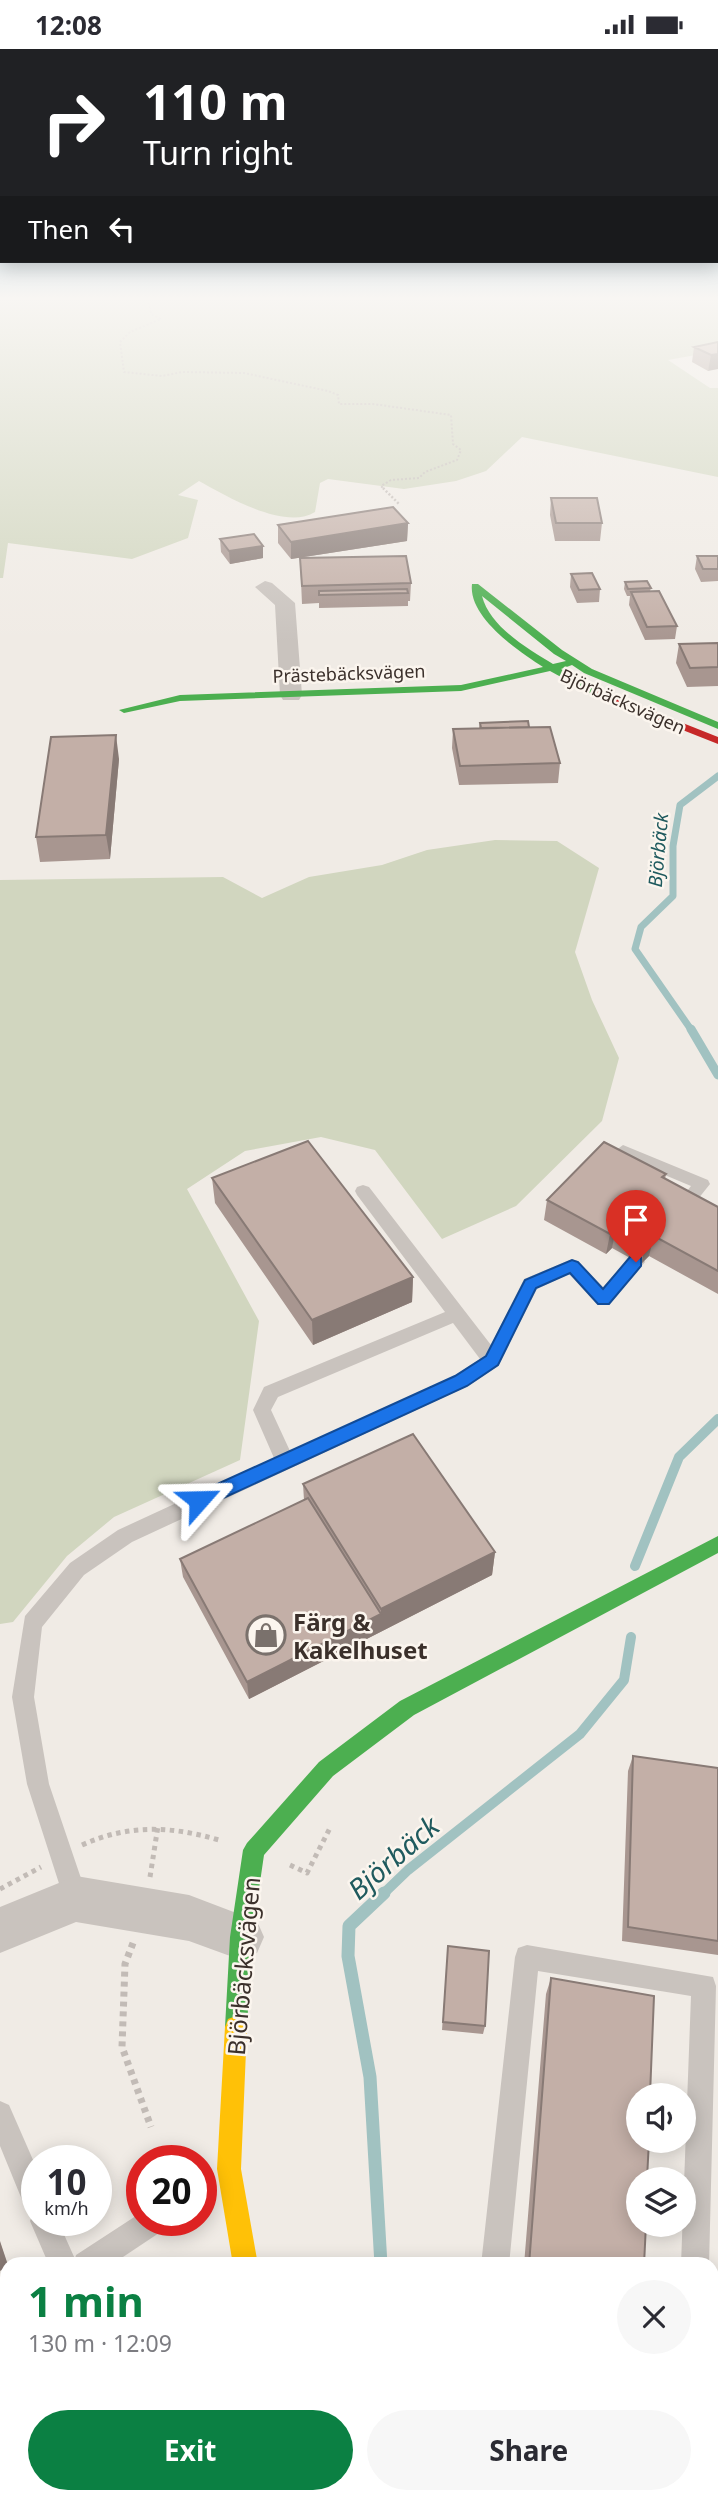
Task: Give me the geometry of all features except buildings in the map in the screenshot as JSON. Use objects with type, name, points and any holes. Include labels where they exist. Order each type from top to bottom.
[{"type":"street","name":"Björbäcksvägen","points":[[718,726],[643,697],[573,663],[544,642],[493,595],[475,586],[474,597],[484,612],[519,646],[551,669],[622,704],[718,741]]},
{"type":"street","points":[[265,587],[285,603],[291,695]]},
{"type":"street","name":"Prästebäcksvägen","points":[[124,710],[180,698],[461,688],[573,663]]},
{"type":"street","name":"Björbäcksvägen","points":[[245,2257],[229,2169],[241,1937],[254,1850],[327,1769],[407,1708],[718,1544]]},
{"type":"street","points":[[0,1930],[76,1899],[189,1918],[241,1937]]},
{"type":"lane","points":[[623,1151],[702,1184],[680,1210]]},
{"type":"lane","points":[[363,1191],[492,1361]]},
{"type":"lane","points":[[76,1899],[38,1784],[23,1697],[32,1623],[77,1569],[125,1536],[461,1381],[492,1361],[530,1284],[572,1266],[603,1299],[636,1262]]},
{"type":"lane","points":[[285,1461],[262,1410],[271,1392],[458,1314]]},
{"type":"lane","points":[[496,2257],[527,1957],[704,1986],[695,2257]]},
{"type":"lane","points":[[0,2114],[21,2164]]},
{"type":"lane","points":[[217,2177],[229,2169]]},
{"type":"lane","points":[[50,2236],[60,2257]]},
{"type":"lane","points":[[98,2257],[130,2236]]},
{"type":"path","points":[[399,504],[381,486],[391,480],[419,478],[425,472],[457,460],[461,450],[453,444],[451,415],[441,414]]},
{"type":"path","points":[[151,2127],[122,2047],[125,1964],[145,1909],[158,1826]]},
{"type":"path","points":[[0,1889],[107,1832],[158,1826],[254,1850],[307,1873]]},
{"type":"green space","points":[[0,414],[718,414],[718,477],[522,437],[486,471],[456,481],[404,489],[328,479],[320,483],[315,512],[303,517],[288,517],[256,509],[199,481],[178,495],[198,500],[188,538],[132,559],[8,543],[3,578],[0,578]]},
{"type":"green space","points":[[495,840],[557,841],[599,868],[575,952],[592,1000],[619,1058],[602,1121],[516,1206],[442,1239],[375,1150],[321,1137],[245,1151],[187,1189],[259,1321],[240,1460],[114,1517],[67,1556],[13,1622],[0,1624],[0,880],[223,877],[262,898],[309,877],[382,865],[427,850]]},
{"type":"waterway","name":"Björbäck","points":[[692,1031],[635,949],[641,927],[673,896],[673,846],[680,805],[718,776]]},
{"type":"waterway","name":"Björbäck","points":[[691,1029],[718,1075]]},
{"type":"waterway","name":"Björbäck","points":[[635,1566],[679,1457],[718,1419]]},
{"type":"waterway","name":"Björbäck","points":[[382,1895],[408,1870],[580,1734],[624,1680],[631,1637]]},
{"type":"waterway","name":"Björbäck","points":[[381,2257],[370,2077],[348,1956],[349,1926],[384,1893]]},
{"type":"traffic: fast","points":[[598,693],[544,663],[505,634],[490,619],[479,602],[475,586],[558,652],[588,671],[718,726]]},
{"type":"traffic: fast","points":[[124,710],[180,698],[461,688],[568,664]]},
{"type":"traffic: fast","points":[[236,2027],[241,1937],[254,1850],[326,1769],[407,1708],[718,1544]]},
{"type":"traffic: slow","points":[[236,2027],[229,2169],[245,2257]]},
{"type":"traffic: jam","points":[[598,693],[718,741]]},
{"type":"place","name":"Färg & Kakelhuset","points":[[266,1635]]},
{"type":"route","points":[[199,1500],[461,1381],[492,1361],[513,1313],[530,1284],[572,1266],[603,1299],[636,1262]]}]
